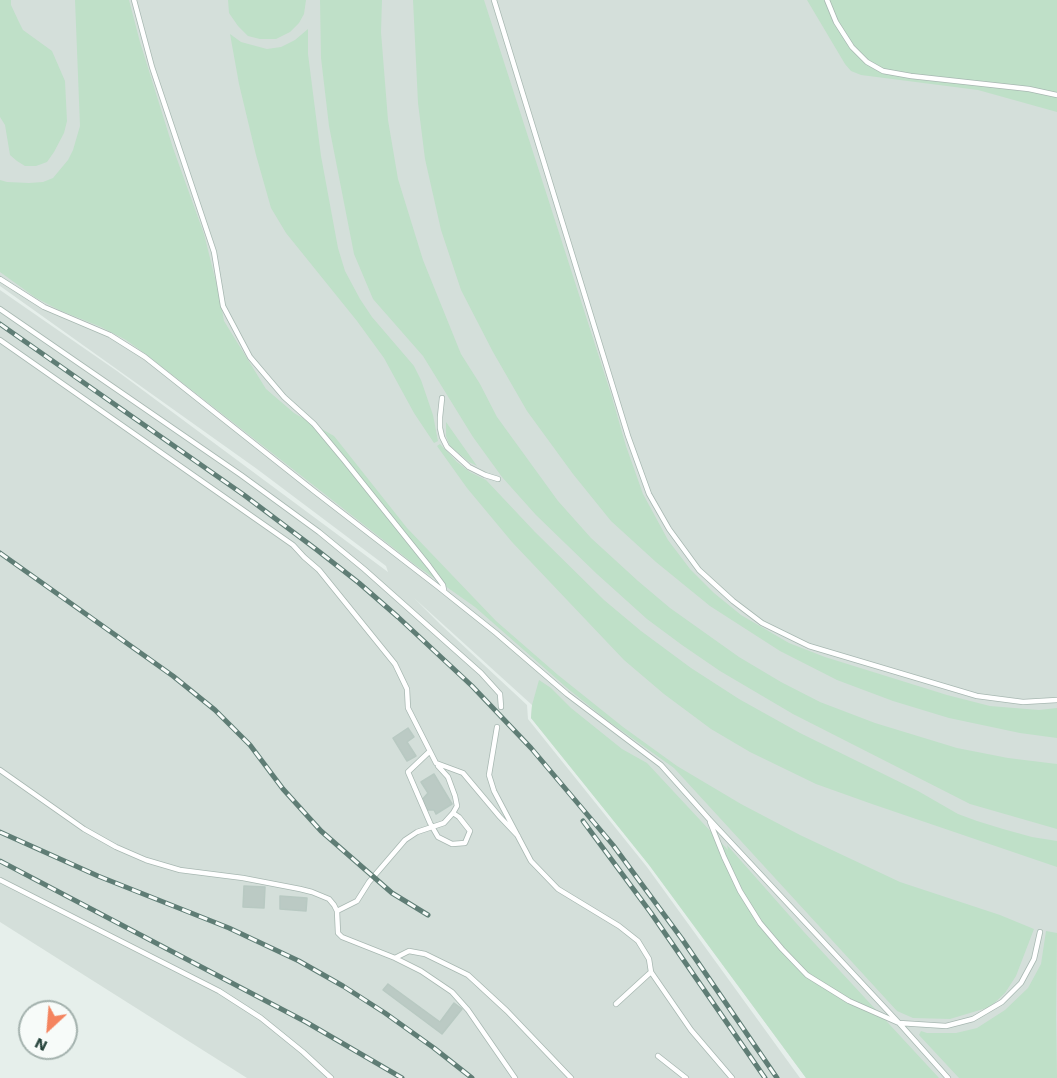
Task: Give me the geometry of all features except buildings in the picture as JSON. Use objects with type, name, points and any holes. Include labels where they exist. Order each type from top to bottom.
[{"type":"lane","points":[[134,0],[152,68],[214,252],[223,306],[250,357],[284,397],[314,424],[344,460],[429,566],[443,585],[445,592]]},
{"type":"lane","points":[[494,0],[628,436],[649,494],[669,529],[699,570],[733,601],[762,623],[808,646],[976,696],[1023,702],[1057,700]]},
{"type":"lane","points":[[827,0],[836,22],[852,47],[867,62],[883,71],[1029,89],[1057,95]]},
{"type":"lane","points":[[0,279],[44,307],[110,335],[145,357],[445,592],[567,694],[661,765],[708,819],[948,1078]]},
{"type":"lane","points":[[0,309],[241,475],[319,532],[481,673],[500,694],[501,707]]},
{"type":"lane","points":[[0,340],[293,545],[319,570],[395,664],[407,689],[408,708],[436,764],[448,777],[457,806],[444,823],[417,832],[405,840],[369,882],[357,901],[337,911]]},
{"type":"lane","points":[[442,398],[440,428],[447,447],[469,467],[498,479]]},
{"type":"lane","points":[[497,727],[489,775],[494,791],[531,861],[558,889],[619,926],[638,941],[649,959],[651,972],[692,1030],[732,1078]]},
{"type":"lane","points":[[430,751],[408,772],[438,837],[452,844],[465,843],[470,831],[453,813]]},
{"type":"lane","points":[[436,764],[463,773],[518,836]]},
{"type":"lane","points":[[0,770],[84,830],[146,860],[180,870],[243,878],[312,892],[329,899],[337,911],[338,933],[342,937],[395,958],[421,971],[452,992],[468,1010],[515,1078]]},
{"type":"lane","points":[[708,819],[740,891],[760,923],[782,949],[807,975],[849,1001],[899,1023],[946,1026],[973,1019],[1002,1002],[1021,983],[1034,959],[1040,932]]},
{"type":"lane","points":[[0,880],[219,991],[261,1018],[331,1078]]},
{"type":"lane","points":[[395,958],[409,951],[425,954],[468,975],[507,1011],[571,1078]]},
{"type":"lane","points":[[616,1004],[651,972]]},
{"type":"lane","points":[[658,1056],[686,1078]]},
{"type":"shaded area","points":[[0,0],[1057,0],[1057,1078],[806,1078],[648,863],[531,718],[532,705],[414,598],[527,705],[528,719],[647,867],[800,1078],[247,1078],[0,922],[0,290],[117,371],[388,572],[386,566],[257,469],[0,286]]},
{"type":"green space","points":[[0,0],[11,0],[11,5],[23,30],[52,51],[65,81],[67,121],[64,133],[47,162],[36,166],[25,166],[10,155],[5,125],[0,117]]},
{"type":"green space","points":[[75,0],[129,0],[173,148],[204,234],[224,321],[266,389],[294,413],[334,436],[407,528],[496,621],[558,675],[623,727],[677,766],[741,804],[800,835],[900,882],[1000,915],[1034,929],[1016,976],[1005,993],[990,1007],[950,1019],[913,1018],[897,1011],[674,768],[608,721],[567,688],[475,607],[414,564],[147,355],[126,340],[101,327],[36,298],[0,272],[0,180],[29,183],[43,182],[53,178],[68,160],[80,126]]},
{"type":"green space","points":[[228,0],[306,0],[304,14],[290,32],[276,39],[260,39],[248,36],[238,26],[229,13]]},
{"type":"green space","points":[[320,0],[382,0],[381,32],[388,120],[398,179],[423,260],[461,354],[497,417],[558,501],[591,538],[670,608],[739,657],[781,682],[820,702],[875,723],[957,748],[1008,758],[1057,764],[1057,829],[970,804],[793,714],[720,671],[647,619],[536,515],[502,477],[473,437],[423,356],[373,299],[354,254],[329,126],[321,58]]},
{"type":"green space","points":[[413,0],[484,0],[643,494],[668,540],[690,569],[741,615],[789,643],[825,657],[990,706],[1039,710],[1057,708],[1057,738],[1020,733],[949,718],[893,701],[837,680],[780,651],[710,606],[611,521],[527,411],[461,290],[441,230],[425,159],[418,103]]},
{"type":"green space","points":[[807,0],[1057,0],[1057,112],[978,90],[861,75],[851,71]]},
{"type":"green space","points":[[308,29],[308,54],[321,156],[338,248],[345,271],[372,317],[414,366],[433,415],[438,441],[434,443],[414,413],[384,358],[286,233],[271,208],[239,84],[230,34],[241,42],[267,49],[281,47],[295,40]]},
{"type":"green space","points":[[446,422],[477,466],[450,446],[446,436]]},
{"type":"green space","points":[[440,444],[457,462],[486,480],[604,600],[691,668],[739,699],[800,733],[918,791],[958,814],[1032,837],[1057,841],[1057,867],[816,784],[750,752],[711,729],[624,660],[512,542],[467,488],[437,446]]},
{"type":"green space","points":[[539,680],[622,749],[647,763],[728,850],[727,845],[939,1078],[806,1078],[649,865],[531,718]]},
{"type":"green space","points":[[1046,931],[1057,933],[1057,1078],[959,1078],[919,1035],[921,1031],[956,1033],[977,1028],[1005,1010],[1028,988],[1041,964]]},
{"type":"railway","points":[[0,324],[244,495],[317,550],[398,617],[472,686],[531,748],[613,845],[682,939],[777,1078]]},
{"type":"railway","points":[[0,553],[173,676],[215,710],[250,745],[283,789],[321,831],[392,893],[428,915]]},
{"type":"railway","points":[[583,821],[651,913],[765,1078]]},
{"type":"railway","points":[[0,832],[98,876],[229,928],[299,961],[385,1013],[472,1078]]},
{"type":"railway","points":[[0,861],[306,1022],[402,1078]]}]
